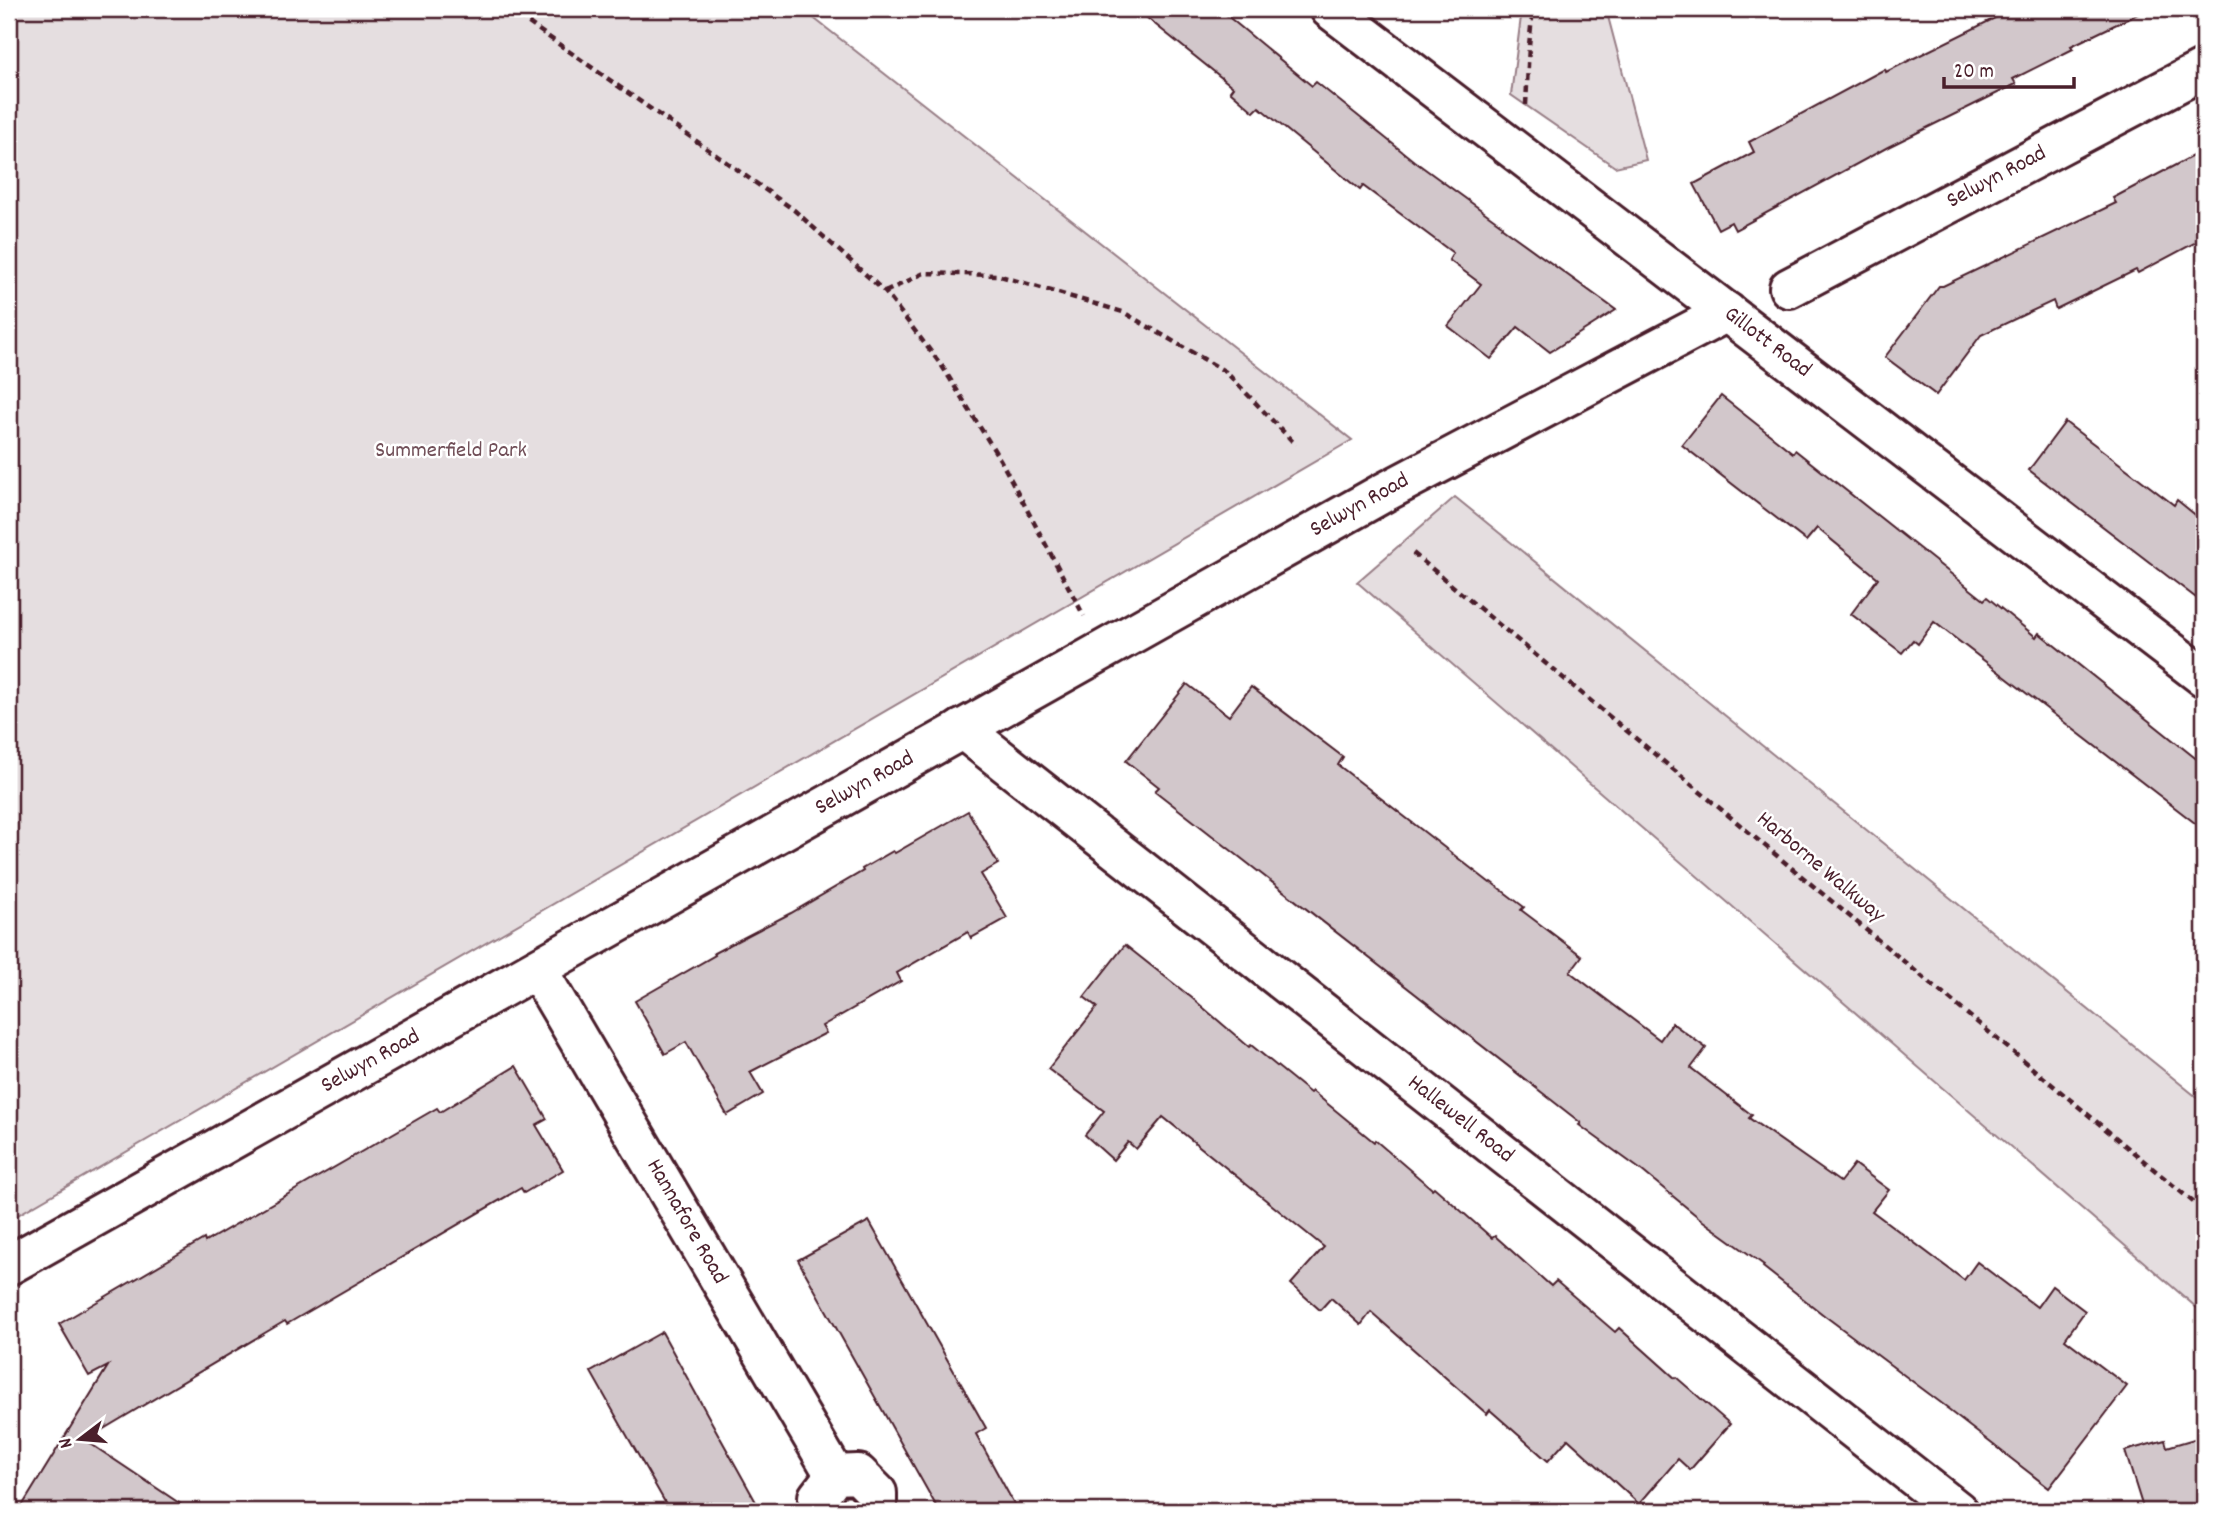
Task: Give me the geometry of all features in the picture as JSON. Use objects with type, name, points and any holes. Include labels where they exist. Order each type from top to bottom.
[{"type":"street","name":"Gillott Road","points":[[1330,9],[2204,677]]},
{"type":"street","name":"Selwyn Road","points":[[1789,288],[2204,69]]},
{"type":"street","name":"Selwyn Road","points":[[9,1265],[1383,492],[1727,312]]},
{"type":"street","name":"Hallewell Road","points":[[962,729],[1958,1511]]},
{"type":"street","name":"Hannafore Road","points":[[537,969],[835,1475]]},
{"type":"street","points":[[818,1511],[817,1497],[835,1475],[858,1474],[877,1493],[877,1511]]},
{"type":"path","points":[[509,9],[794,210],[885,292],[942,366],[1001,461],[1102,650]]},
{"type":"path","points":[[1523,155],[1528,45],[1533,9]]},
{"type":"path","points":[[885,292],[924,273],[997,275],[1123,312],[1226,373],[1296,445]]},
{"type":"path","name":"Harborne Walkway","points":[[1413,552],[2204,1211]]},
{"type":"green space","name":"Summerfield Park","points":[[9,9],[802,9],[1352,440],[9,1220]]},
{"type":"green space","points":[[1522,9],[1606,9],[1646,160],[1615,167],[1511,95]]},
{"type":"green space","points":[[1455,497],[2204,1103],[2204,1314],[1357,582]]},
{"type":"building","points":[[1136,9],[1219,9],[1312,86],[1316,82],[1414,161],[1616,310],[1550,352],[1518,327],[1491,359],[1448,326],[1481,284],[1449,260],[1453,253],[1363,186],[1360,190],[1259,107],[1254,112],[1230,91],[1233,87]]},
{"type":"building","points":[[2013,9],[2148,9],[2071,46],[2073,49],[2013,79],[2016,84],[1888,147],[1735,230],[1731,222],[1718,229],[1694,184],[1754,152],[1749,142],[1885,69],[1886,72]]},
{"type":"building","points":[[2204,150],[2204,238],[2138,273],[2136,270],[2056,309],[2053,301],[1981,335],[1936,395],[1885,357],[1939,286],[2116,203],[2113,198]]},
{"type":"building","points":[[1721,396],[1793,453],[1795,450],[1984,600],[1987,597],[2036,637],[2039,633],[2204,765],[2204,830],[1934,622],[1918,644],[1913,640],[1902,653],[1851,614],[1878,578],[1817,528],[1806,541],[1682,445]]},
{"type":"building","points":[[2065,422],[2174,505],[2177,500],[2204,522],[2204,604],[2029,470]]},
{"type":"building","points":[[1187,684],[1229,716],[1251,687],[1343,757],[1338,765],[1524,907],[1521,910],[1582,956],[1570,972],[1660,1040],[1672,1023],[1706,1048],[1691,1068],[1752,1115],[1749,1118],[1840,1182],[1854,1164],[1889,1190],[1872,1211],[1964,1280],[1977,1262],[2037,1307],[2052,1286],[2085,1311],[2065,1339],[2127,1386],[2049,1488],[1825,1316],[1763,1267],[1764,1265],[1703,1221],[1641,1170],[1579,1125],[1581,1123],[1155,791],[1159,787],[1126,761]]},
{"type":"building","points":[[968,811],[998,864],[981,874],[1007,918],[971,938],[968,932],[897,973],[901,981],[822,1026],[826,1033],[750,1072],[763,1094],[727,1115],[686,1042],[665,1054],[635,1001],[715,955],[714,953],[791,913],[893,851],[895,853]]},
{"type":"building","points":[[1125,945],[1249,1047],[1251,1045],[1310,1093],[1312,1091],[1432,1189],[1434,1187],[1551,1286],[1556,1281],[1615,1332],[1619,1328],[1730,1424],[1690,1470],[1678,1459],[1639,1504],[1568,1439],[1548,1461],[1490,1410],[1487,1414],[1371,1312],[1361,1325],[1331,1298],[1320,1310],[1291,1284],[1324,1247],[1163,1117],[1136,1149],[1128,1142],[1113,1160],[1085,1135],[1104,1111],[1048,1069],[1097,1007],[1084,997]]},
{"type":"building","points":[[516,1066],[547,1119],[536,1125],[563,1170],[524,1193],[521,1188],[287,1324],[285,1321],[85,1440],[191,1511],[19,1511],[108,1366],[89,1376],[59,1324],[204,1239],[205,1242],[437,1108],[440,1112]]},
{"type":"building","points":[[869,1221],[986,1428],[976,1434],[1018,1511],[939,1511],[798,1260]]},
{"type":"building","points":[[662,1332],[761,1511],[670,1511],[591,1372]]},
{"type":"building","points":[[2204,1436],[2204,1511],[2144,1511],[2125,1451],[2165,1440],[2167,1447]]}]
